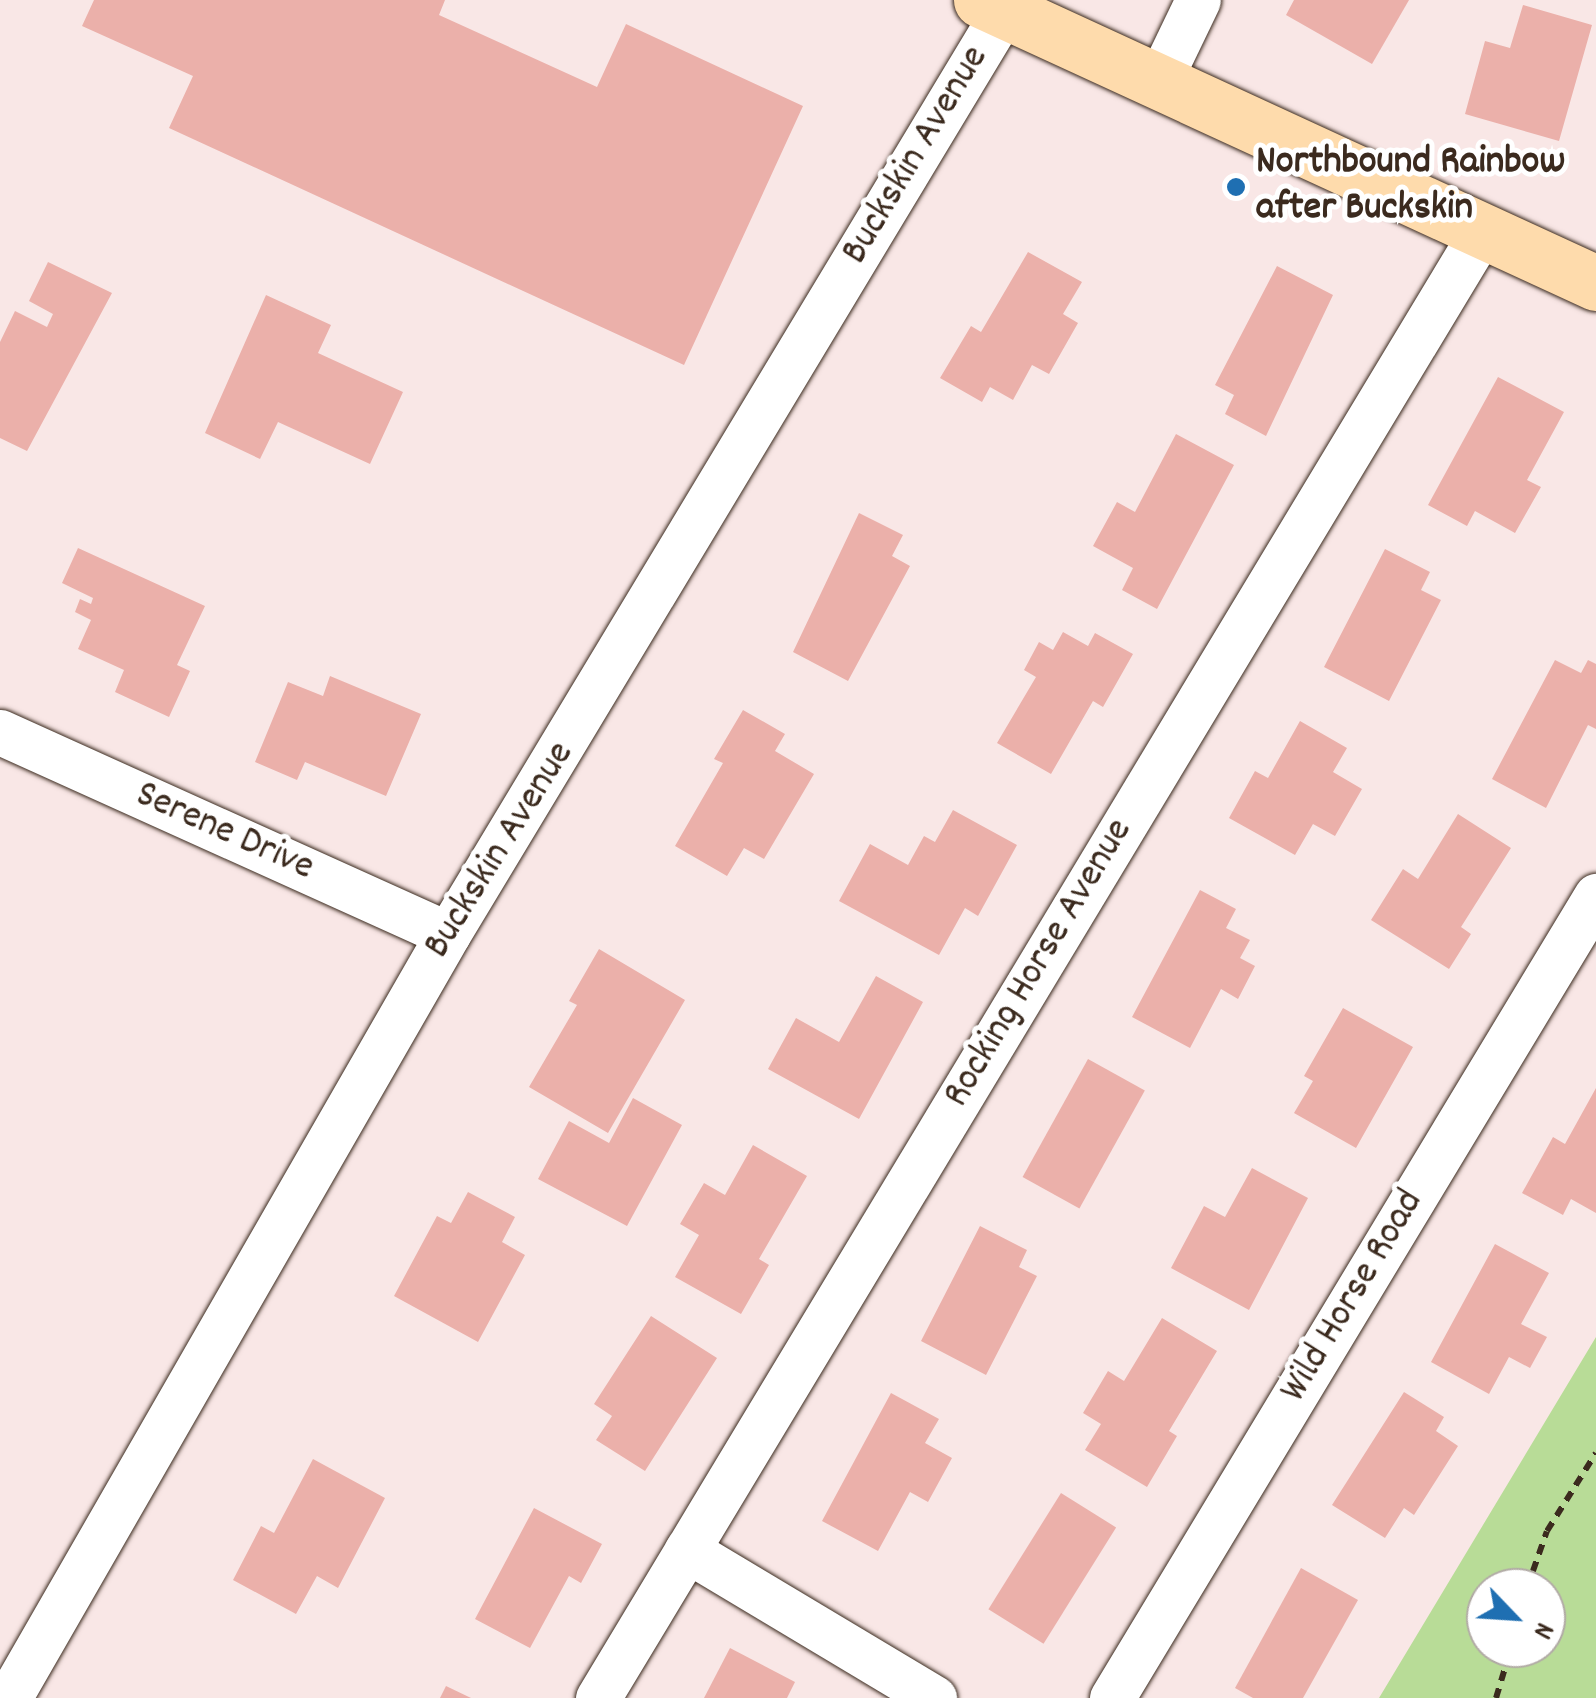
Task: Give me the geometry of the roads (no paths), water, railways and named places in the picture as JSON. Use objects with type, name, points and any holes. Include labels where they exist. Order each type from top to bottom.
[{"type":"main road","points":[[992,5],[1484,230],[1594,276]]},
{"type":"street","points":[[1158,83],[1198,0]]},
{"type":"street","name":"Buckskin Avenue","points":[[10,1698],[448,934],[992,5]]},
{"type":"street","name":"Rocking Horse Avenue","points":[[598,1698],[1484,230]]},
{"type":"street","name":"Serene Drive","points":[[0,732],[448,934]]},
{"type":"street","name":"Wild Horse Road","points":[[1112,1698],[1596,896]]},
{"type":"street","points":[[687,1550],[934,1698]]},
{"type":"place","name":"Northbound Rainbow after Buckskin","points":[[1236,187]]}]
